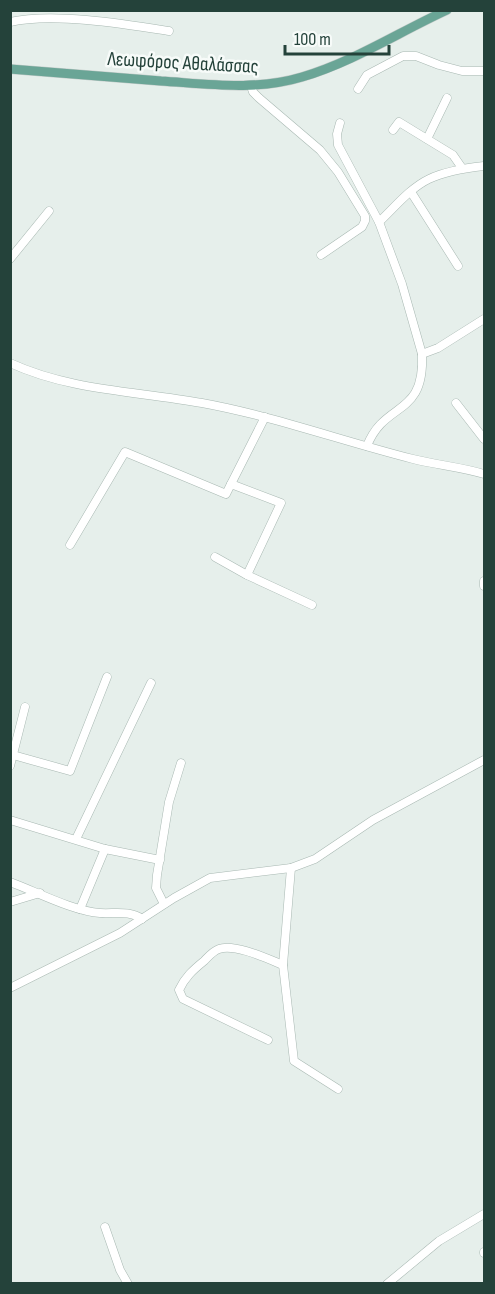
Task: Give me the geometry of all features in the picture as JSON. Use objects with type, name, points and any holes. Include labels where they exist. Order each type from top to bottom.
[{"type":"main road","name":"Λεωφόρος Αθαλάσσας","points":[[10,69],[251,86],[319,72],[344,62],[430,14],[447,10]]},
{"type":"street","points":[[10,22],[24,19],[75,20],[169,31]]},
{"type":"street","points":[[358,89],[367,75],[403,56],[416,56],[439,66],[484,71]]},
{"type":"street","points":[[251,86],[259,98],[320,150],[338,172],[365,216],[362,227],[321,255]]},
{"type":"street","points":[[427,139],[447,98]]},
{"type":"street","points":[[393,130],[399,122],[453,155],[462,168]]},
{"type":"street","points":[[340,123],[337,134],[338,145],[379,222],[402,284],[422,354],[423,373],[419,388],[412,400],[380,423],[372,433],[367,446]]},
{"type":"street","points":[[379,222],[411,192],[429,179],[462,168],[484,166]]},
{"type":"street","points":[[411,192],[458,266]]},
{"type":"street","points":[[10,259],[49,211]]},
{"type":"street","points":[[422,354],[438,348],[484,319]]},
{"type":"street","points":[[10,363],[25,370],[90,387],[201,403],[265,417],[415,460],[484,474]]},
{"type":"street","points":[[456,403],[484,439]]},
{"type":"street","points":[[70,544],[125,452],[226,494],[265,417]]},
{"type":"street","points":[[231,484],[281,503],[247,575]]},
{"type":"street","points":[[215,557],[247,575],[312,605]]},
{"type":"street","points":[[13,755],[70,771],[107,677]]},
{"type":"street","points":[[76,839],[151,683]]},
{"type":"street","points":[[10,766],[25,706]]},
{"type":"street","points":[[10,988],[120,933],[164,904],[210,878],[291,868],[315,859],[373,820],[484,760]]},
{"type":"street","points":[[164,904],[156,888],[169,802],[181,764]]},
{"type":"street","points":[[10,820],[105,849],[160,860]]},
{"type":"street","points":[[80,909],[105,849]]},
{"type":"street","points":[[291,868],[283,965],[294,1061],[338,1089]]},
{"type":"street","points":[[10,882],[88,912],[133,914],[142,919]]},
{"type":"street","points":[[10,902],[40,893]]},
{"type":"street","points":[[268,1040],[183,999],[179,990],[183,980],[190,972],[218,949],[228,947],[283,965]]},
{"type":"street","points":[[387,1284],[439,1241],[484,1214]]},
{"type":"street","points":[[105,1227],[120,1270],[128,1284]]}]
